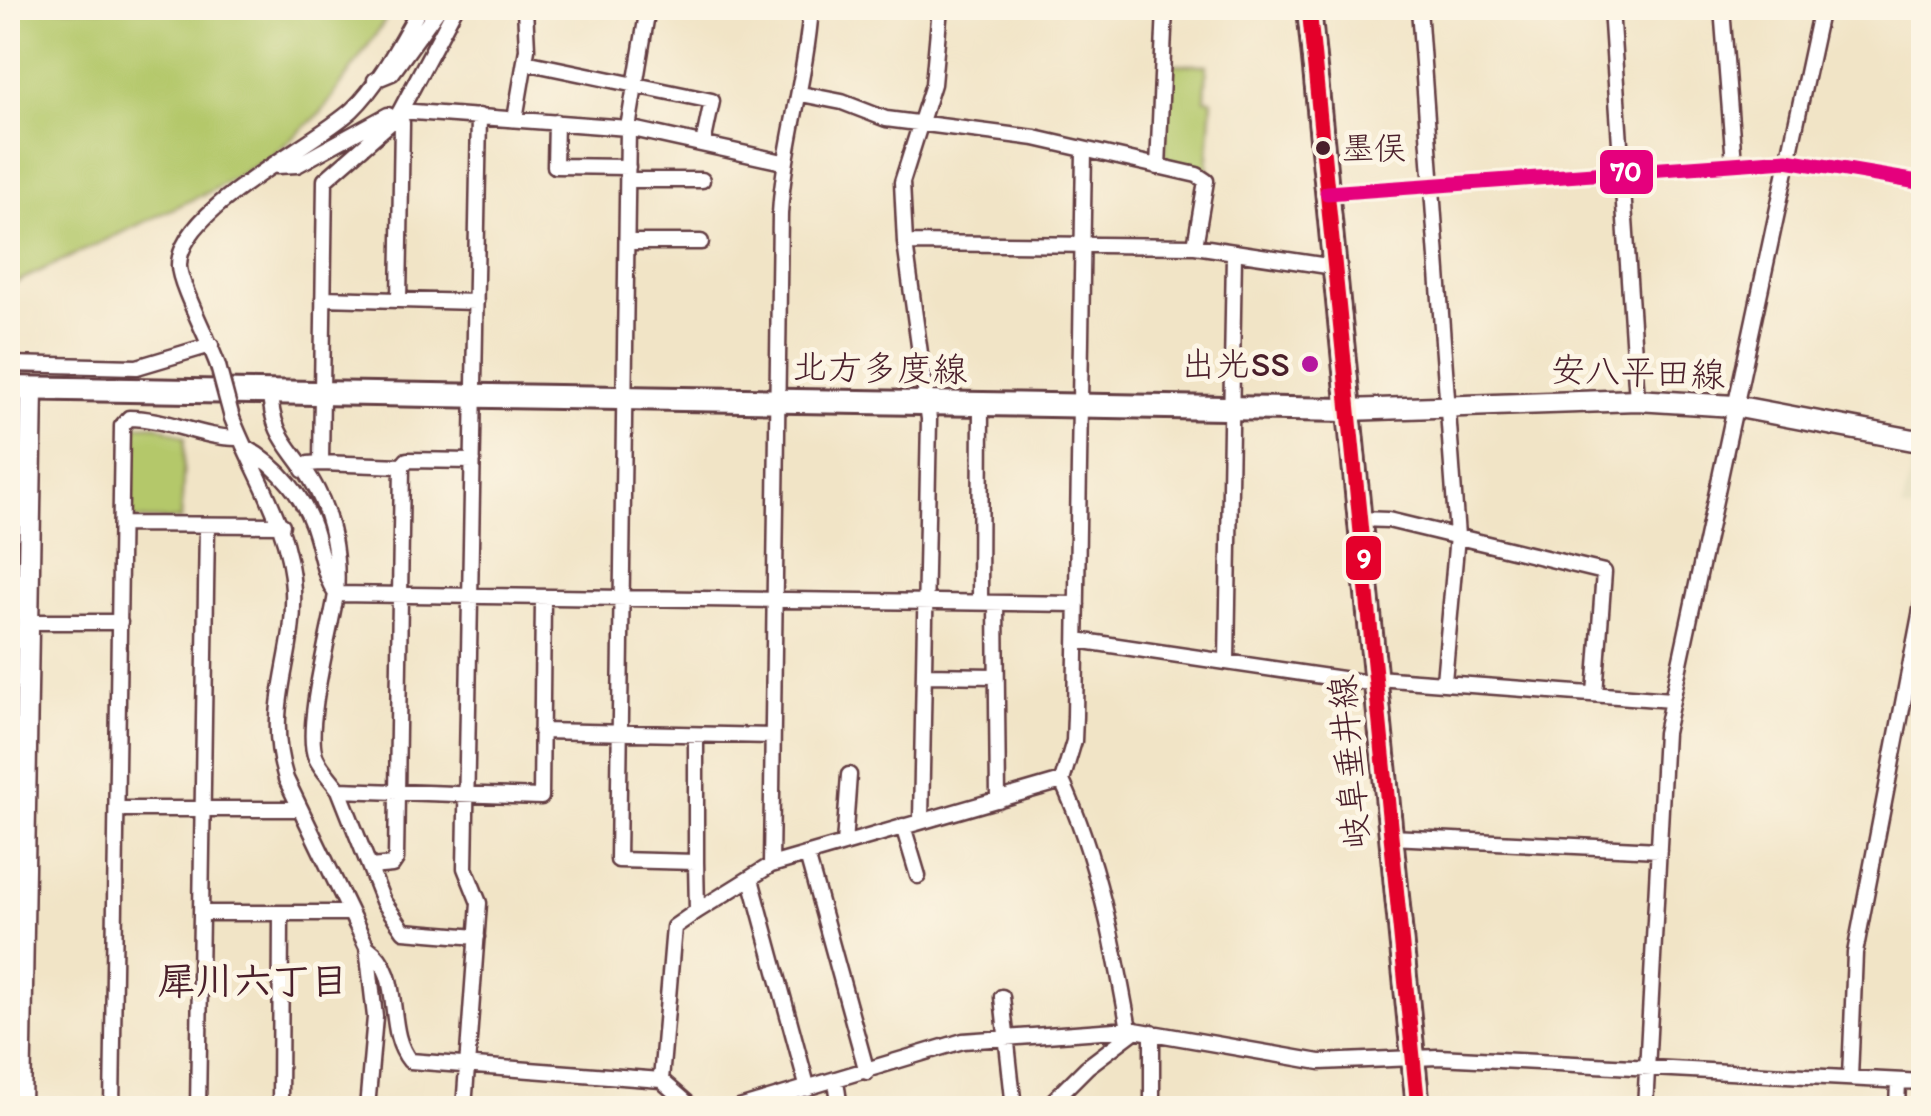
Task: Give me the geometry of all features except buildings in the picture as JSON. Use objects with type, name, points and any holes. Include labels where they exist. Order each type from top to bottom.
[{"type":"main road","points":[[1309,8],[1348,410]]},
{"type":"main road","name":"北方多度線","points":[[8,388],[1348,410]]},
{"type":"main road","name":"岐阜垂井線","points":[[1348,410],[1418,1108]]},
{"type":"street","points":[[420,8],[375,80],[338,121],[214,208],[180,254],[180,274],[211,344],[232,418],[282,525],[293,594],[274,724],[277,751],[349,913],[367,947],[388,970],[405,1056],[410,1061],[660,1080],[693,1108]]},
{"type":"street","points":[[375,80],[392,73],[439,8]]},
{"type":"street","points":[[321,463],[325,180],[398,114],[454,8]]},
{"type":"street","points":[[514,119],[525,62],[525,8]]},
{"type":"street","points":[[648,8],[628,128],[618,860],[696,862]]},
{"type":"street","points":[[771,865],[783,162],[801,94],[811,8]]},
{"type":"street","points":[[921,820],[927,403],[905,243],[903,174],[922,122],[937,60],[940,8]]},
{"type":"street","points":[[1158,167],[1165,8]]},
{"type":"street","points":[[1419,8],[1456,536],[1444,681]]},
{"type":"street","points":[[1611,8],[1637,400]]},
{"type":"street","points":[[1722,8],[1734,163]]},
{"type":"street","points":[[1645,1108],[1664,733],[1821,8]]},
{"type":"street","points":[[525,62],[712,101],[703,144]]},
{"type":"street","points":[[801,94],[852,105],[886,119],[1035,138],[1206,181],[1195,246]]},
{"type":"street","points":[[275,165],[297,166],[374,121],[398,114],[628,128],[783,162]]},
{"type":"street","points":[[398,114],[403,148],[398,300]]},
{"type":"street","points":[[464,1108],[479,903],[465,868],[479,116]]},
{"type":"street","points":[[556,122],[554,166],[702,180]]},
{"type":"street","points":[[1084,151],[1074,741],[1062,781],[1080,820],[1133,1030]]},
{"type":"street","points":[[1327,193],[1787,160],[1924,183]]},
{"type":"street","points":[[627,242],[701,242]]},
{"type":"street","points":[[905,243],[1195,246],[1334,268]]},
{"type":"street","points":[[1228,661],[1234,254]]},
{"type":"street","points":[[324,298],[476,302]]},
{"type":"street","points":[[8,364],[137,367],[211,344]]},
{"type":"street","points":[[20,1108],[17,804],[28,622],[32,388]]},
{"type":"street","points":[[270,392],[281,443],[312,482],[330,528],[338,569],[312,718],[315,758],[340,790],[383,901],[404,932],[477,937]]},
{"type":"street","name":"安八平田線","points":[[1348,410],[1637,400],[1734,406],[1924,442]]},
{"type":"street","points":[[981,404],[988,603],[996,676],[998,800]]},
{"type":"street","points":[[112,1108],[122,426],[129,418],[159,418],[242,442],[263,457],[302,502],[326,578],[336,594]]},
{"type":"street","points":[[370,867],[392,866],[396,859],[402,466],[407,460],[473,462]]},
{"type":"street","points":[[303,470],[308,464],[321,463],[402,466]]},
{"type":"street","points":[[1360,519],[1388,520],[1604,572],[1595,694]]},
{"type":"street","points":[[121,524],[282,525]]},
{"type":"street","points":[[198,1108],[207,525]]},
{"type":"street","points":[[336,594],[1077,604]]},
{"type":"street","points":[[1850,1078],[1856,952],[1924,594]]},
{"type":"street","points":[[340,790],[540,797],[542,598]]},
{"type":"street","points":[[28,622],[120,622]]},
{"type":"street","points":[[1077,640],[1376,681],[1444,681],[1671,700]]},
{"type":"street","points":[[924,675],[996,676]]},
{"type":"street","points":[[541,732],[772,736]]},
{"type":"street","points":[[696,736],[697,910]]},
{"type":"street","points":[[844,844],[848,775]]},
{"type":"street","points":[[660,1080],[674,927],[771,865],[1062,781]]},
{"type":"street","points":[[117,809],[300,809]]},
{"type":"street","points":[[903,826],[918,876]]},
{"type":"street","points":[[1391,838],[1659,850]]},
{"type":"street","points":[[807,855],[867,1072]]},
{"type":"street","points":[[751,879],[808,1089]]},
{"type":"street","points":[[202,913],[349,913]]},
{"type":"street","points":[[280,1108],[281,914]]},
{"type":"street","points":[[367,947],[375,1017],[368,1108]]},
{"type":"street","points":[[1002,997],[1014,1108]]},
{"type":"street","points":[[1046,1108],[1087,1067],[1133,1030]]},
{"type":"street","points":[[739,1108],[786,1102],[808,1089],[963,1041],[1133,1030],[1320,1062],[1413,1058],[1924,1082]]},
{"type":"street","points":[[1152,1032],[1152,1108]]},
{"type":"street","points":[[836,1081],[840,1108]]},
{"type":"street","points":[[1897,1108],[1898,1081]]},
{"type":"shaded area","points":[[1913,455],[1923,457],[1923,514],[1902,509]]},
{"type":"green space","points":[[8,8],[394,8],[322,112],[272,156],[213,190],[8,286]]},
{"type":"green space","points":[[1169,64],[1207,65],[1205,99],[1212,100],[1207,171],[1171,163],[1165,156]]},
{"type":"green space","points":[[156,425],[185,437],[181,520],[126,519],[127,426]]},
{"type":"transit line","name":"9","points":[[1309,8],[1418,1108]]},
{"type":"transit line","name":"70","points":[[1327,193],[1787,160],[1924,183]]},
{"type":"place","name":"墨俣","points":[[1323,148]]},
{"type":"place","name":"出光SS","points":[[1310,364]]},
{"type":"district","name":"犀川六丁目","points":[[253,981]]}]
